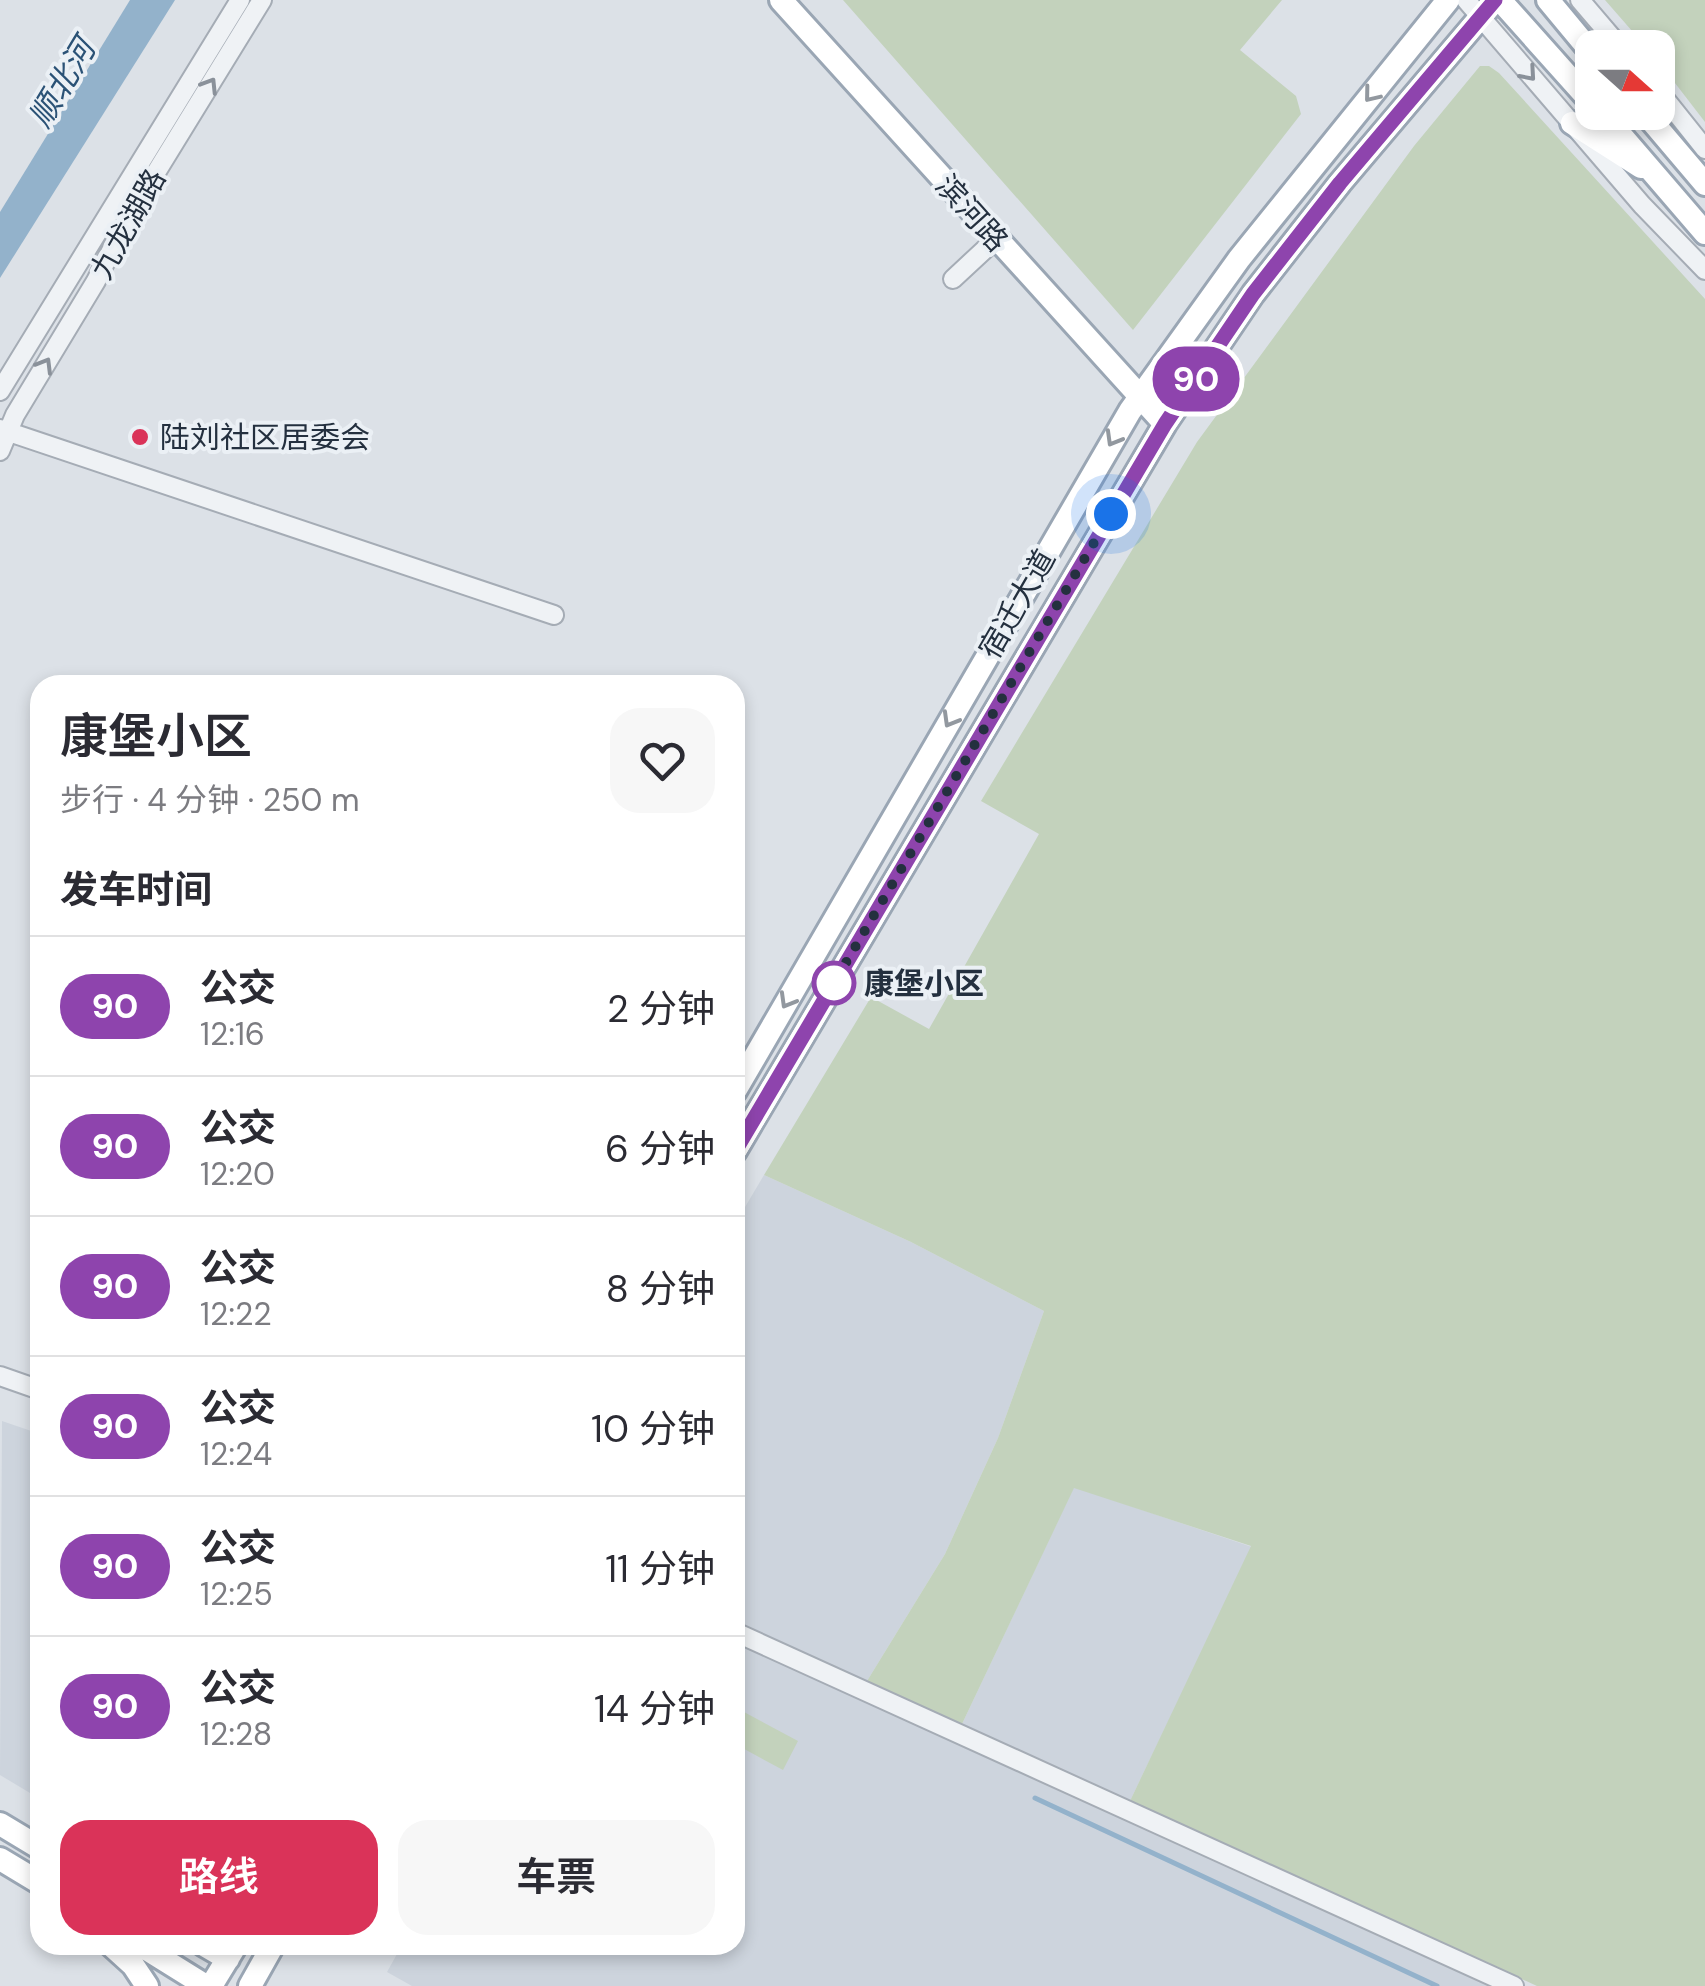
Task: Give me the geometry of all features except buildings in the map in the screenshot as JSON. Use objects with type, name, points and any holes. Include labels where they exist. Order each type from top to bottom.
[{"type":"main road","name":"滨河路","points":[[781,0],[1165,424]]},
{"type":"main road","name":"宿迁大道","points":[[745,1074],[1138,398],[1239,259],[1448,0]]},
{"type":"main road","points":[[1548,0],[1575,34]]},
{"type":"main road","name":"宿迁大道","points":[[745,1134],[1165,424],[1253,294],[1485,4]]},
{"type":"main road","points":[[1485,4],[1574,82],[1575,79]]},
{"type":"main road","points":[[1572,124],[1654,174]]},
{"type":"main road","points":[[1616,130],[1705,233]]},
{"type":"main road","points":[[1659,130],[1705,184]]},
{"type":"main road","points":[[0,1824],[30,1842]]},
{"type":"main road","points":[[0,1860],[30,1878]]},
{"type":"main road","points":[[121,1955],[146,1986]]},
{"type":"main road","points":[[157,1955],[208,1986],[230,1955]]},
{"type":"main road","points":[[250,1986],[268,1955]]},
{"type":"street","name":"九龙湖路","points":[[0,391],[240,0]]},
{"type":"street","name":"九龙湖路","points":[[0,451],[4,430],[262,0]]},
{"type":"street","points":[[1580,0],[1606,30]]},
{"type":"street","points":[[1485,4],[1572,124],[1705,270]]},
{"type":"street","points":[[1675,111],[1705,148]]},
{"type":"street","points":[[953,279],[996,239]]},
{"type":"street","points":[[4,430],[554,615]]},
{"type":"street","points":[[0,1376],[30,1386]]},
{"type":"street","points":[[745,1637],[1514,1986]]},
{"type":"shaded area","points":[[764,1175],[911,1242],[1044,1311],[998,1438],[945,1554],[867,1681],[745,1626],[745,1207]]},
{"type":"shaded area","points":[[2,1421],[30,1431],[30,1793],[0,1775]]},
{"type":"shaded area","points":[[1074,1487],[1252,1547],[1130,1801],[962,1724]]},
{"type":"shaded area","points":[[745,1646],[1492,1986],[412,1986],[387,1972],[396,1955],[745,1955]]},
{"type":"green space","points":[[843,0],[1282,0],[1240,50],[1296,96],[1301,114],[1133,330]]},
{"type":"green space","points":[[1605,0],[1705,0],[1705,122],[1675,83],[1675,30],[1631,30]]},
{"type":"green space","points":[[1480,66],[1489,66],[1499,73],[1705,299],[1705,1986],[1537,1986],[1130,1801],[1251,1546],[1074,1488],[962,1724],[867,1681],[945,1554],[998,1438],[1044,1311],[911,1242],[764,1175],[871,997],[929,1029],[1039,834],[981,801],[1197,442],[1414,146]]},
{"type":"green space","points":[[745,1713],[798,1741],[783,1770],[745,1749]]},
{"type":"water","points":[[130,0],[175,0],[0,278],[0,212]]},
{"type":"waterway","points":[[1035,1798],[1437,1986]]},
{"type":"bus line","name":"90","points":[[745,1134],[1165,424],[1253,294],[1340,183],[1495,0]]},
{"type":"place","name":"陆刘社区居委会","points":[[140,437]]},
{"type":"place","name":"康堡小区","points":[[834,983]]},
{"type":"route","points":[[834,983],[831,988],[1111,514]]},
{"type":"water label","name":"顺北河","points":[[62,83]]}]
